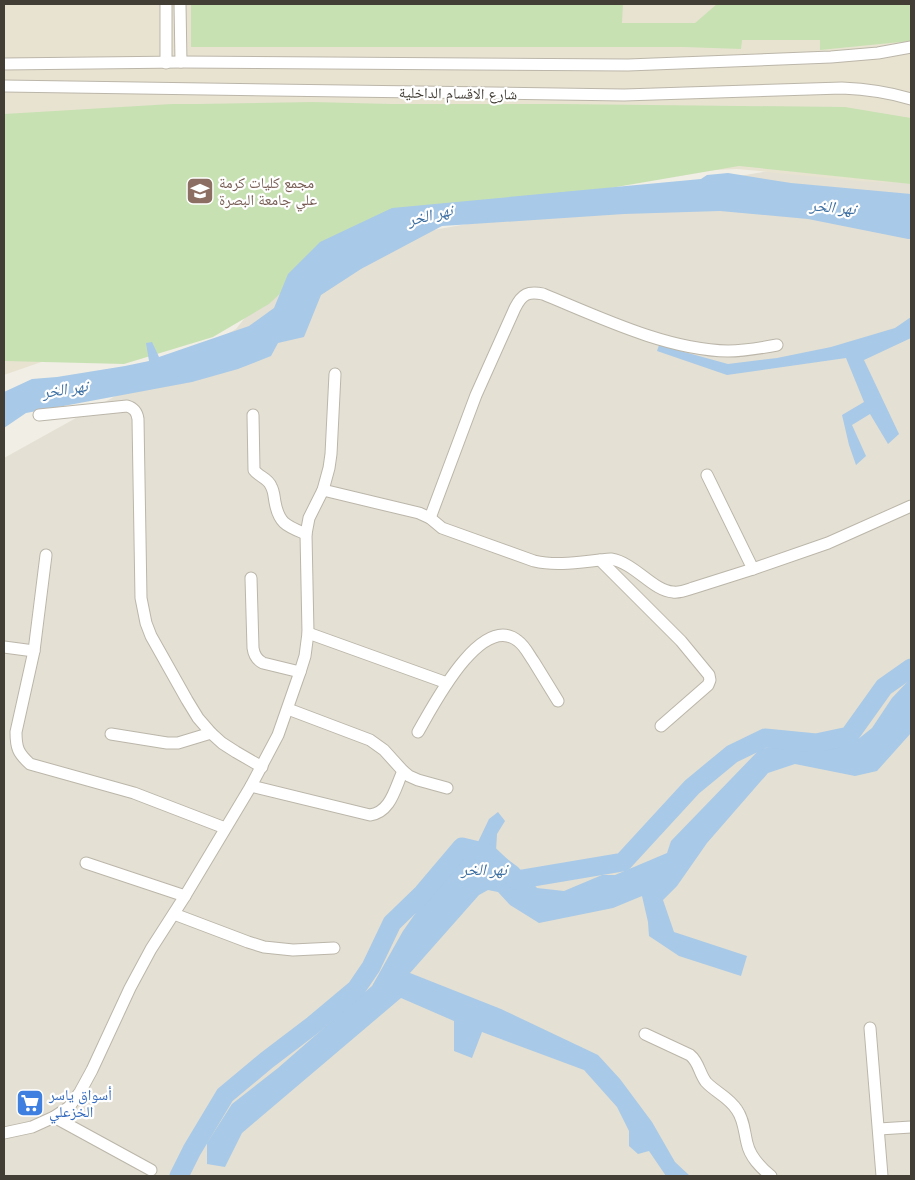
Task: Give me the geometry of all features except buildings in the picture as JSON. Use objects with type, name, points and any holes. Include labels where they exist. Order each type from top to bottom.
[{"type":"street","points":[[166,4],[166,63]]},
{"type":"street","points":[[180,4],[181,62]]},
{"type":"street","name":"شارع الاقسام الداخلية","points":[[4,64],[181,62],[628,65],[831,57],[878,53],[911,47]]},
{"type":"street","name":"شارع الاقسام الداخلية","points":[[4,86],[624,95],[842,88],[872,90],[911,99]]},
{"type":"street","points":[[430,518],[476,395],[515,308],[519,300],[526,294],[534,292],[543,294],[621,326],[661,339],[698,348],[729,351],[777,345]]},
{"type":"street","points":[[4,1133],[32,1126],[54,1117],[69,1107],[80,1092],[151,949],[251,786],[278,735],[305,656],[308,633],[306,534],[309,518],[323,490],[329,468],[334,374]]},
{"type":"street","points":[[40,415],[127,406],[135,410],[138,419],[141,598],[144,617],[151,636],[198,718],[210,733],[229,748],[262,767]]},
{"type":"street","points":[[253,414],[254,470],[270,483],[276,511],[282,521],[306,534]]},
{"type":"street","points":[[707,475],[753,569]]},
{"type":"street","points":[[323,490],[412,510],[430,518],[442,528],[544,564],[618,560],[664,590],[673,592],[683,591],[753,569],[828,542],[911,506]]},
{"type":"street","points":[[46,555],[34,651],[16,732],[16,744],[21,755],[30,764],[134,793],[225,828]]},
{"type":"street","points":[[600,560],[681,641],[709,675],[708,685],[661,726]]},
{"type":"street","points":[[250,578],[255,656],[264,663],[300,672]]},
{"type":"street","points":[[308,633],[446,683]]},
{"type":"street","points":[[418,732],[446,683],[463,661],[477,647],[489,639],[498,636],[509,635],[519,641],[558,701]]},
{"type":"street","points":[[4,647],[34,651]]},
{"type":"street","points":[[288,708],[370,740],[384,750],[402,771],[418,780],[448,788]]},
{"type":"street","points":[[111,734],[173,743],[188,741],[210,733]]},
{"type":"street","points":[[251,786],[370,815],[384,810],[389,803],[402,771]]},
{"type":"street","points":[[86,863],[185,896]]},
{"type":"street","points":[[174,914],[264,947],[293,950],[334,948]]},
{"type":"street","points":[[870,1028],[882,1176]]},
{"type":"street","points":[[645,1034],[695,1060],[706,1083],[729,1100],[737,1109],[752,1156],[760,1167],[771,1176]]},
{"type":"street","points":[[54,1117],[151,1170]]},
{"type":"street","points":[[879,1129],[911,1127]]},
{"type":"shaded area","name":"مجمع كليات كرمة علي جامعة البصرة","points":[[4,4],[911,4],[911,183],[872,182],[737,169],[573,177],[4,375]]},
{"type":"shaded area","points":[[911,146],[911,1176],[4,1176],[4,458],[236,329],[296,254]]},
{"type":"green space","points":[[191,4],[623,4],[622,23],[695,23],[717,4],[911,4],[911,41],[820,50],[820,40],[742,40],[741,49],[683,47],[191,47]]},
{"type":"green space","points":[[313,102],[845,107],[911,118],[911,184],[739,166],[346,233],[269,304],[213,337],[124,364],[4,361],[4,114],[171,104]]},
{"type":"water","name":"نهر الخر","points":[[728,173],[791,183],[911,194],[911,239],[808,219],[720,211],[624,214],[442,226],[361,269],[321,295],[304,337],[278,343],[271,356],[238,369],[192,382],[26,413],[4,428],[4,392],[32,379],[57,377],[149,361],[146,343],[152,342],[159,357],[249,326],[274,308],[288,274],[320,242],[392,208],[701,179],[707,175]]},
{"type":"water","points":[[911,317],[911,338],[864,360],[899,434],[888,444],[870,414],[852,425],[866,456],[856,465],[842,415],[864,402],[846,358],[727,375],[657,351],[659,345],[728,364],[777,358],[831,347],[895,328]]},
{"type":"water","name":"نهر الخر","points":[[911,678],[911,733],[877,771],[855,776],[795,764],[768,773],[707,843],[677,886],[663,900],[674,932],[747,956],[741,976],[679,956],[649,936],[642,896],[613,908],[539,923],[510,905],[498,892],[488,890],[479,895],[410,973],[501,1009],[598,1055],[620,1079],[652,1122],[675,1162],[690,1176],[666,1176],[649,1151],[638,1154],[629,1146],[629,1131],[617,1107],[584,1070],[482,1032],[472,1058],[454,1051],[454,1021],[401,998],[242,1133],[225,1167],[207,1164],[207,1143],[232,1104],[278,1068],[372,986],[403,931],[422,904],[478,842],[489,819],[498,812],[505,821],[497,834],[496,851],[518,867],[537,888],[564,891],[602,875],[615,875],[667,853],[671,841],[760,749],[784,745],[852,744],[872,728],[892,698]]},
{"type":"waterway","points":[[179,1176],[192,1150],[225,1095],[356,989],[371,967],[392,923],[423,893],[462,847],[487,853],[516,880],[623,862],[692,787],[732,754],[765,738],[816,743],[849,736],[884,687],[911,668]]},
{"type":"place","name":"مجمع كليات كرمة علي جامعة البصرة","points":[[200,191]]},
{"type":"place","name":"أسواق ياسر الخزعلي","points":[[30,1103]]}]
